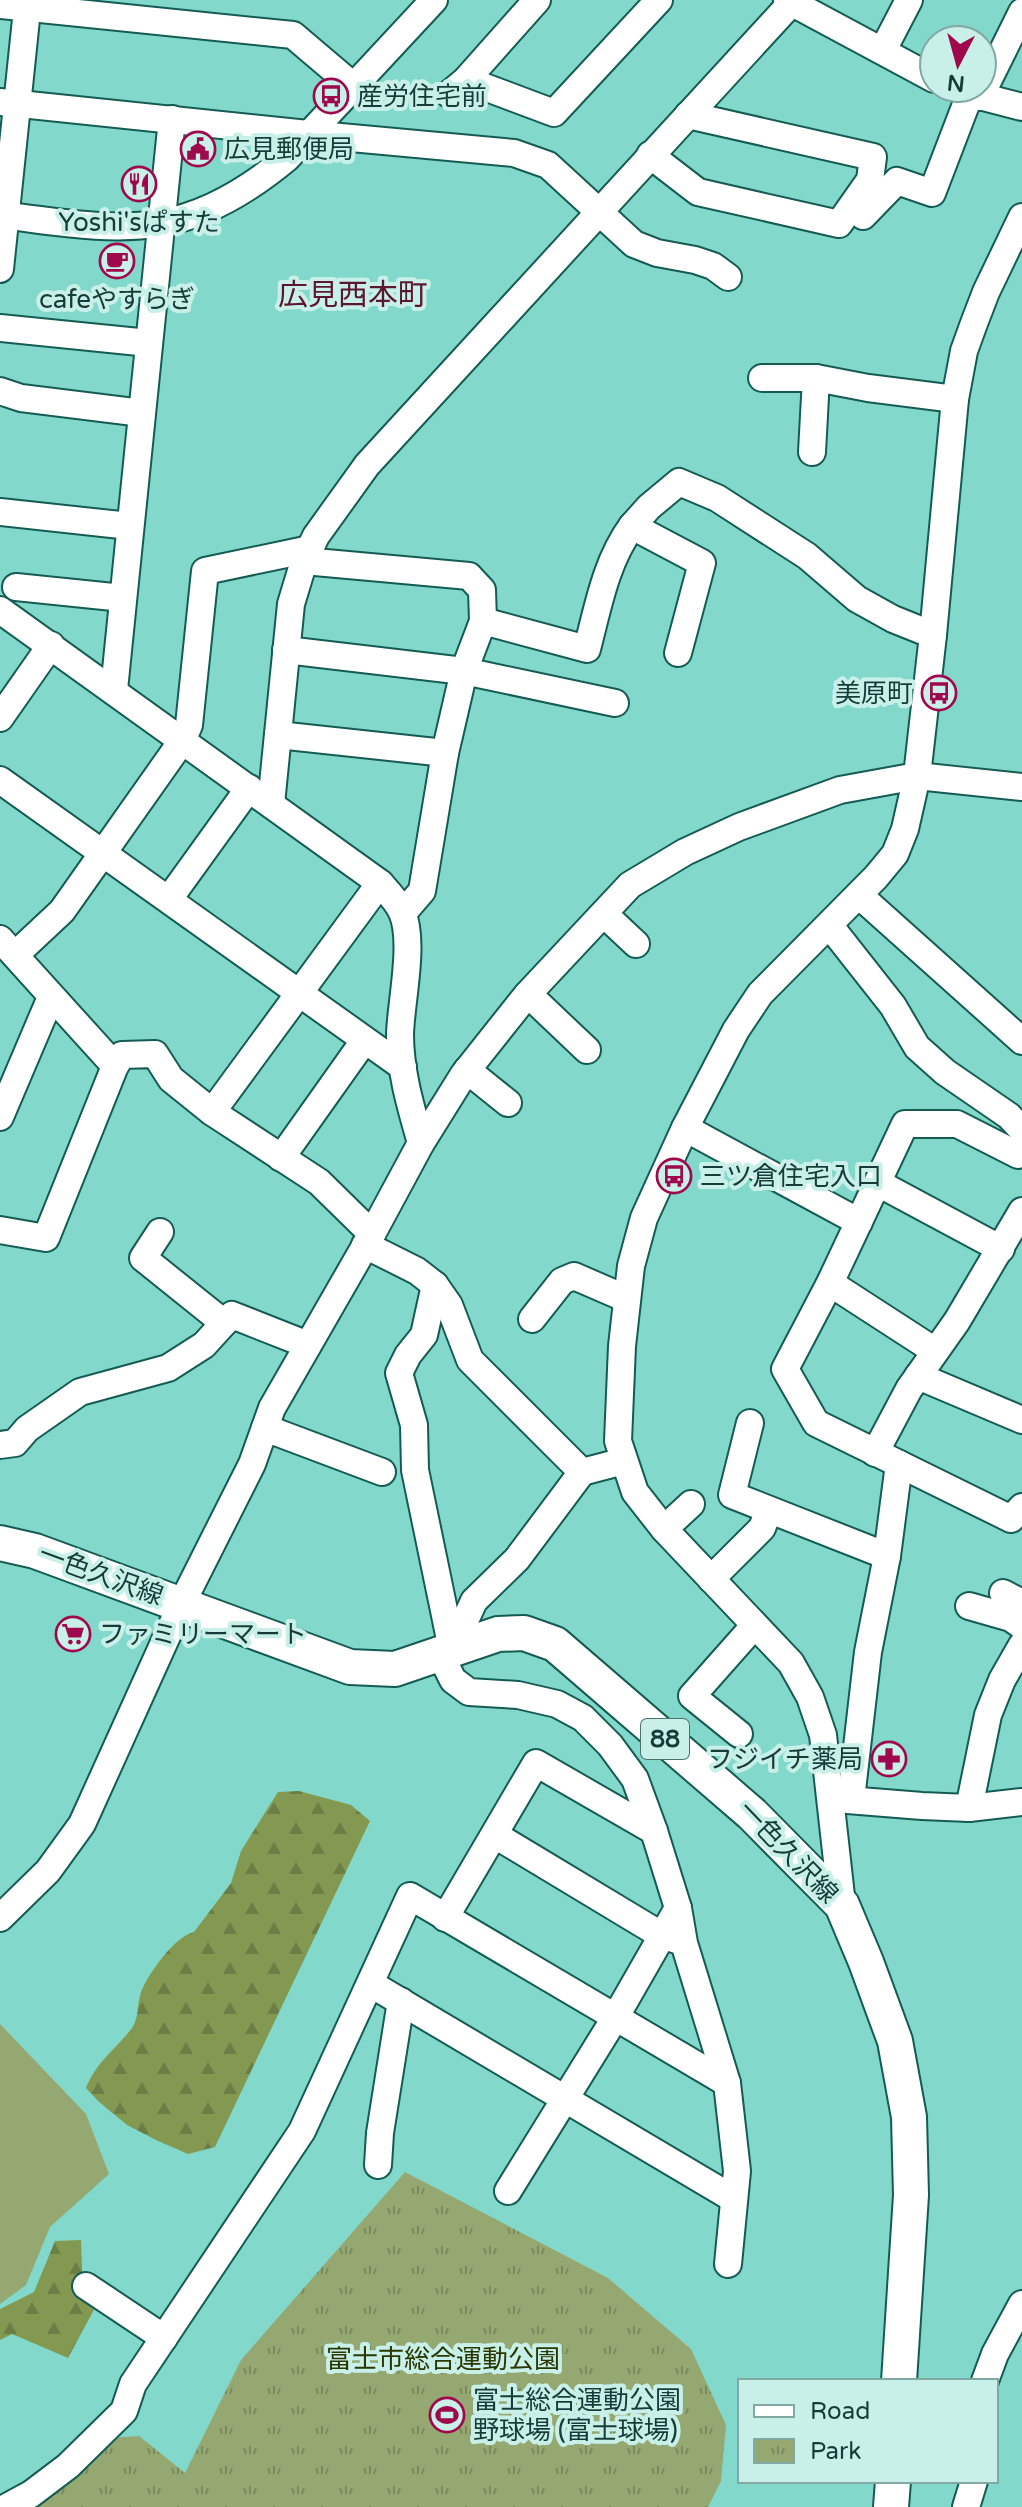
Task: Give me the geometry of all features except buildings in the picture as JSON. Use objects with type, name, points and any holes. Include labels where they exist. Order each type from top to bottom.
[{"type":"main road","name":"一色久沢線","points":[[0,1543],[35,1551],[350,1667],[395,1669],[498,1634],[524,1633],[555,1644],[722,1786],[842,1905],[895,2041],[909,2117],[911,2195],[899,2379]]},
{"type":"main road","points":[[891,2507],[893,2483]]},
{"type":"street","points":[[3,216],[107,226],[162,223],[226,201],[287,158],[434,0]]},
{"type":"street","points":[[537,0],[458,87],[554,113],[659,0]]},
{"type":"street","points":[[883,50],[909,0]]},
{"type":"street","points":[[169,899],[260,796],[278,735],[291,604],[316,536],[367,465],[791,1],[918,70]]},
{"type":"street","points":[[0,5],[27,4],[293,35],[353,86]]},
{"type":"street","points":[[0,269],[9,103],[27,4]]},
{"type":"street","points":[[998,49],[1022,12]]},
{"type":"street","points":[[998,101],[1022,107]]},
{"type":"street","points":[[9,103],[514,153],[548,165],[634,244],[657,253],[713,266],[728,277]]},
{"type":"street","points":[[863,216],[897,181],[932,193],[965,104]]},
{"type":"street","points":[[650,155],[698,192],[839,224],[870,180],[873,157],[688,115]]},
{"type":"street","points":[[114,690],[172,119]]},
{"type":"street","points":[[841,1799],[810,1697],[791,1663],[664,1529],[635,1492],[618,1441],[627,1299],[631,1266],[644,1218],[685,1128],[736,1030],[760,994],[860,896],[895,854],[905,829],[917,776],[955,399],[964,351],[986,292],[1022,217]]},
{"type":"street","points":[[0,328],[149,343]]},
{"type":"street","points":[[762,378],[816,378],[955,399]]},
{"type":"street","points":[[812,452],[816,378]]},
{"type":"street","points":[[0,391],[21,398],[142,413]]},
{"type":"street","points":[[483,621],[587,649],[605,582],[623,539],[649,507],[679,482],[717,498],[807,556],[857,599],[893,619],[933,635]]},
{"type":"street","points":[[0,512],[130,526]]},
{"type":"street","points":[[632,526],[702,563],[678,653]]},
{"type":"street","points":[[115,1066],[8,947],[62,911],[182,741],[189,725],[205,571],[307,555],[469,576],[482,590],[483,621],[464,671],[445,753],[422,891],[403,913]]},
{"type":"street","points":[[16,587],[123,598]]},
{"type":"street","points":[[0,610],[380,883],[403,913],[407,952],[400,1036],[407,1095],[421,1143]]},
{"type":"street","points":[[0,718],[51,645]]},
{"type":"street","points":[[286,650],[464,671],[615,703]]},
{"type":"street","points":[[278,735],[445,753]]},
{"type":"street","points":[[0,1918],[48,1871],[82,1824],[181,1605],[238,1497],[272,1408],[421,1143],[467,1070],[528,994],[630,885],[685,852],[739,827],[840,790],[917,776],[1022,787]]},
{"type":"street","points":[[0,780],[403,1067]]},
{"type":"street","points":[[212,1112],[380,883]]},
{"type":"street","points":[[860,896],[1022,1041]]},
{"type":"street","points":[[604,914],[636,944]]},
{"type":"street","points":[[830,926],[893,1006],[917,1047],[945,1072],[1009,1116],[1020,1143]]},
{"type":"street","points":[[528,994],[587,1050]]},
{"type":"street","points":[[0,1117],[51,997]]},
{"type":"street","points":[[281,1158],[364,1041]]},
{"type":"street","points":[[0,1230],[46,1238],[115,1066],[122,1055],[155,1054],[171,1079],[212,1112],[319,1182],[369,1239],[435,1285],[449,1305],[470,1360],[582,1472]]},
{"type":"street","points":[[467,1070],[508,1103]]},
{"type":"street","points":[[1020,1143],[957,1124],[905,1124],[830,1283],[785,1369],[816,1423],[1011,1519],[1022,1507]]},
{"type":"street","points":[[685,1128],[859,1222]]},
{"type":"street","points":[[878,1183],[1010,1245]]},
{"type":"street","points":[[875,1453],[909,1389],[1010,1245],[1022,1211]]},
{"type":"street","points":[[160,1232],[143,1258],[224,1323]]},
{"type":"street","points":[[532,1319],[562,1281],[574,1276],[627,1299]]},
{"type":"street","points":[[830,1283],[865,1315],[903,1339],[935,1351]]},
{"type":"street","points":[[435,1285],[424,1335],[399,1373],[414,1425],[415,1470],[453,1680],[469,1692],[518,1695],[557,1704],[583,1718],[610,1745],[635,1779],[678,1908],[672,1939],[615,2018],[508,2191]]},
{"type":"street","points":[[0,1445],[15,1443],[27,1429],[80,1392],[168,1368],[204,1345],[232,1315],[308,1345]]},
{"type":"street","points":[[918,1376],[941,1394],[1021,1427]]},
{"type":"street","points":[[750,1423],[732,1495],[887,1556]]},
{"type":"street","points":[[265,1428],[382,1472]]},
{"type":"street","points":[[446,1651],[474,1601],[517,1559],[582,1472],[624,1461]]},
{"type":"street","points":[[842,1905],[841,1799],[887,1556],[899,1464]]},
{"type":"street","points":[[664,1529],[691,1504]]},
{"type":"street","points":[[711,1579],[762,1528],[769,1510]]},
{"type":"street","points":[[969,1606],[1011,1618],[1022,1626]]},
{"type":"street","points":[[739,1734],[692,1696],[754,1626]]},
{"type":"street","points":[[969,1808],[988,1715],[1002,1680],[1022,1645]]},
{"type":"street","points":[[445,1918],[536,1763],[654,1831]]},
{"type":"street","points":[[841,1799],[969,1808],[1022,1802]]},
{"type":"street","points":[[495,1835],[672,1939],[727,2083],[737,2171],[728,2264]]},
{"type":"street","points":[[7,2507],[31,2494],[68,2466],[124,2411],[133,2384],[302,2131],[410,1896],[727,2083]]},
{"type":"street","points":[[371,1984],[734,2199]]},
{"type":"street","points":[[378,2165],[380,2133],[401,2001]]},
{"type":"street","points":[[86,2286],[164,2338]]},
{"type":"street","points":[[986,2379],[995,2354],[1022,2304]]},
{"type":"street","points":[[966,2507],[973,2483]]},
{"type":"green space","points":[[299,1791],[351,1805],[370,1821],[215,2147],[188,2154],[127,2125],[86,2088],[101,2063],[132,2028],[141,1992],[156,1966],[171,1948],[194,1932],[231,1883],[241,1851],[278,1792]]},
{"type":"green space","points":[[0,2024],[86,2114],[109,2174],[50,2227],[26,2285],[0,2304]]},
{"type":"green space","name":"富士市総合運動公園","points":[[405,2172],[608,2278],[691,2349],[726,2425],[721,2481],[708,2507],[23,2507],[107,2438],[139,2436],[185,2473],[241,2360]]},
{"type":"green space","points":[[81,2240],[83,2292],[96,2306],[68,2358],[12,2334],[0,2340],[0,2309],[34,2292],[55,2241]]},
{"type":"place","name":"産労住宅前","points":[[331,96]]},
{"type":"place","name":"広見郵便局","points":[[198,149]]},
{"type":"place","name":"Yoshi'sぱすた","points":[[139,184]]},
{"type":"place","name":"cafeやすらぎ","points":[[117,261]]},
{"type":"place","name":"美原町","points":[[939,693]]},
{"type":"place","name":"三ツ倉住宅入口","points":[[674,1176]]},
{"type":"place","name":"ファミリーマート","points":[[73,1634]]},
{"type":"place","name":"フジイチ薬局","points":[[889,1759]]},
{"type":"place","name":"富士総合運動公園 野球場 (富士球場)","points":[[447,2415]]},
{"type":"district","name":"広見西本町","points":[[353,295]]}]
